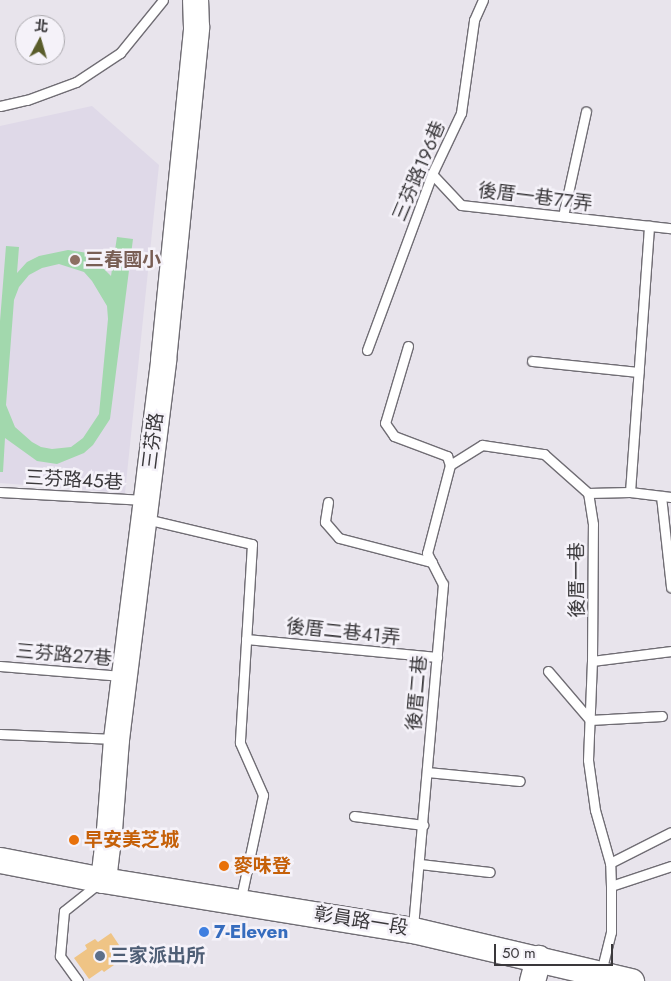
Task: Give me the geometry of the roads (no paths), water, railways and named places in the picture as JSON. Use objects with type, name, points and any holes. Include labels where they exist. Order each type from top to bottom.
[{"type":"street","name":"三芬路","points":[[103,880],[116,739],[163,360],[196,27],[195,0]]},
{"type":"street","name":"彰員路一段","points":[[0,860],[103,880],[413,930],[535,969],[601,972],[631,981]]},
{"type":"lane","points":[[0,106],[27,100],[76,82],[120,53],[164,0]]},
{"type":"lane","name":"三芬路196巷","points":[[367,350],[432,174],[461,113],[474,20],[483,0]]},
{"type":"lane","points":[[563,216],[586,112]]},
{"type":"lane","name":"後厝一巷77弄","points":[[432,174],[461,205],[671,228]]},
{"type":"lane","points":[[630,492],[649,226]]},
{"type":"lane","points":[[408,346],[386,423],[394,436],[447,456],[450,465],[482,445],[544,454],[588,493],[630,492],[671,497]]},
{"type":"lane","points":[[532,361],[638,372]]},
{"type":"lane","name":"後厝二巷","points":[[413,930],[443,584],[427,553],[450,465]]},
{"type":"lane","name":"三芬路45巷","points":[[0,492],[145,509],[252,544],[246,638]]},
{"type":"lane","name":"後厝一巷","points":[[588,493],[593,524],[592,661],[588,760],[595,810],[610,863],[611,886],[611,932],[601,972]]},
{"type":"lane","points":[[661,496],[671,587]]},
{"type":"lane","points":[[328,502],[325,522],[339,538],[432,562]]},
{"type":"lane","points":[[240,902],[263,794],[240,743],[246,638]]},
{"type":"lane","name":"後厝二巷41弄","points":[[246,638],[437,657]]},
{"type":"lane","points":[[592,661],[671,652]]},
{"type":"lane","name":"三芬路27巷","points":[[0,666],[124,676]]},
{"type":"lane","points":[[548,671],[590,720],[662,716]]},
{"type":"lane","points":[[0,734],[116,739]]},
{"type":"lane","points":[[427,772],[520,781]]},
{"type":"lane","points":[[354,816],[423,825]]},
{"type":"lane","points":[[610,863],[671,832]]},
{"type":"lane","points":[[420,864],[490,872]]},
{"type":"lane","points":[[611,886],[671,866]]},
{"type":"lane","points":[[78,981],[60,956],[64,911],[103,880]]},
{"type":"place","name":"三春國小","points":[[75,260]]},
{"type":"place","name":"早安美芝城","points":[[74,840]]},
{"type":"place","name":"麥味登","points":[[224,866]]},
{"type":"place","name":"7-Eleven","points":[[204,932]]},
{"type":"place","name":"三家派出所","points":[[100,956]]}]
